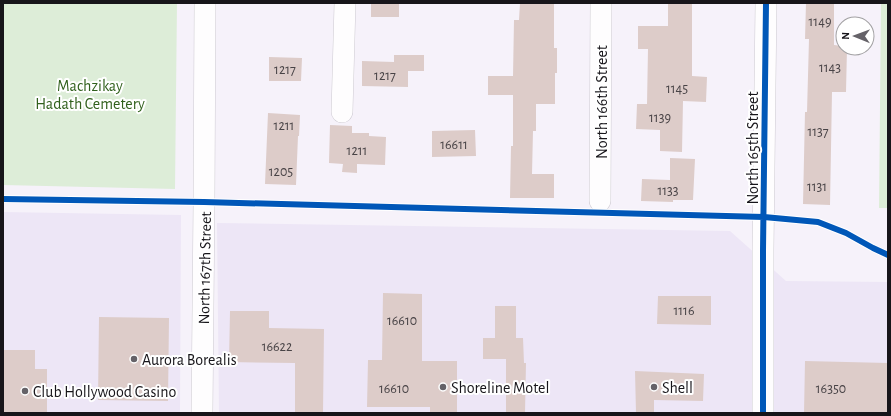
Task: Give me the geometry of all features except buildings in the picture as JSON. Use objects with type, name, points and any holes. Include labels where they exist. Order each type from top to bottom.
[{"type":"street","name":"North 167th Street","points":[[202,413],[205,3]]},
{"type":"street","points":[[342,112],[345,3]]},
{"type":"street","name":"North 166th Street","points":[[600,200],[601,3]]},
{"type":"street","name":"North 165th Street","points":[[763,413],[766,3]]},
{"type":"shaded area","points":[[3,212],[181,215],[180,413],[3,413]]},
{"type":"shaded area","points":[[217,223],[730,231],[786,281],[888,282],[888,413],[219,413]]},
{"type":"green space","name":"Machzikay Hadath Cemetery","points":[[3,3],[177,3],[175,189],[3,185]]},
{"type":"green space","points":[[881,3],[888,3],[888,208],[879,208]]},
{"type":"cycle path","points":[[763,413],[766,3]]},
{"type":"cycle path","points":[[3,199],[204,202],[764,217],[818,222],[846,233],[888,255]]},
{"type":"place","name":"Aurora Borealis","points":[[134,359]]},
{"type":"place","name":"Shoreline Motel","points":[[443,387]]},
{"type":"place","name":"Shell","points":[[654,387]]},
{"type":"place","name":"Club Hollywood Casino","points":[[25,391]]}]
